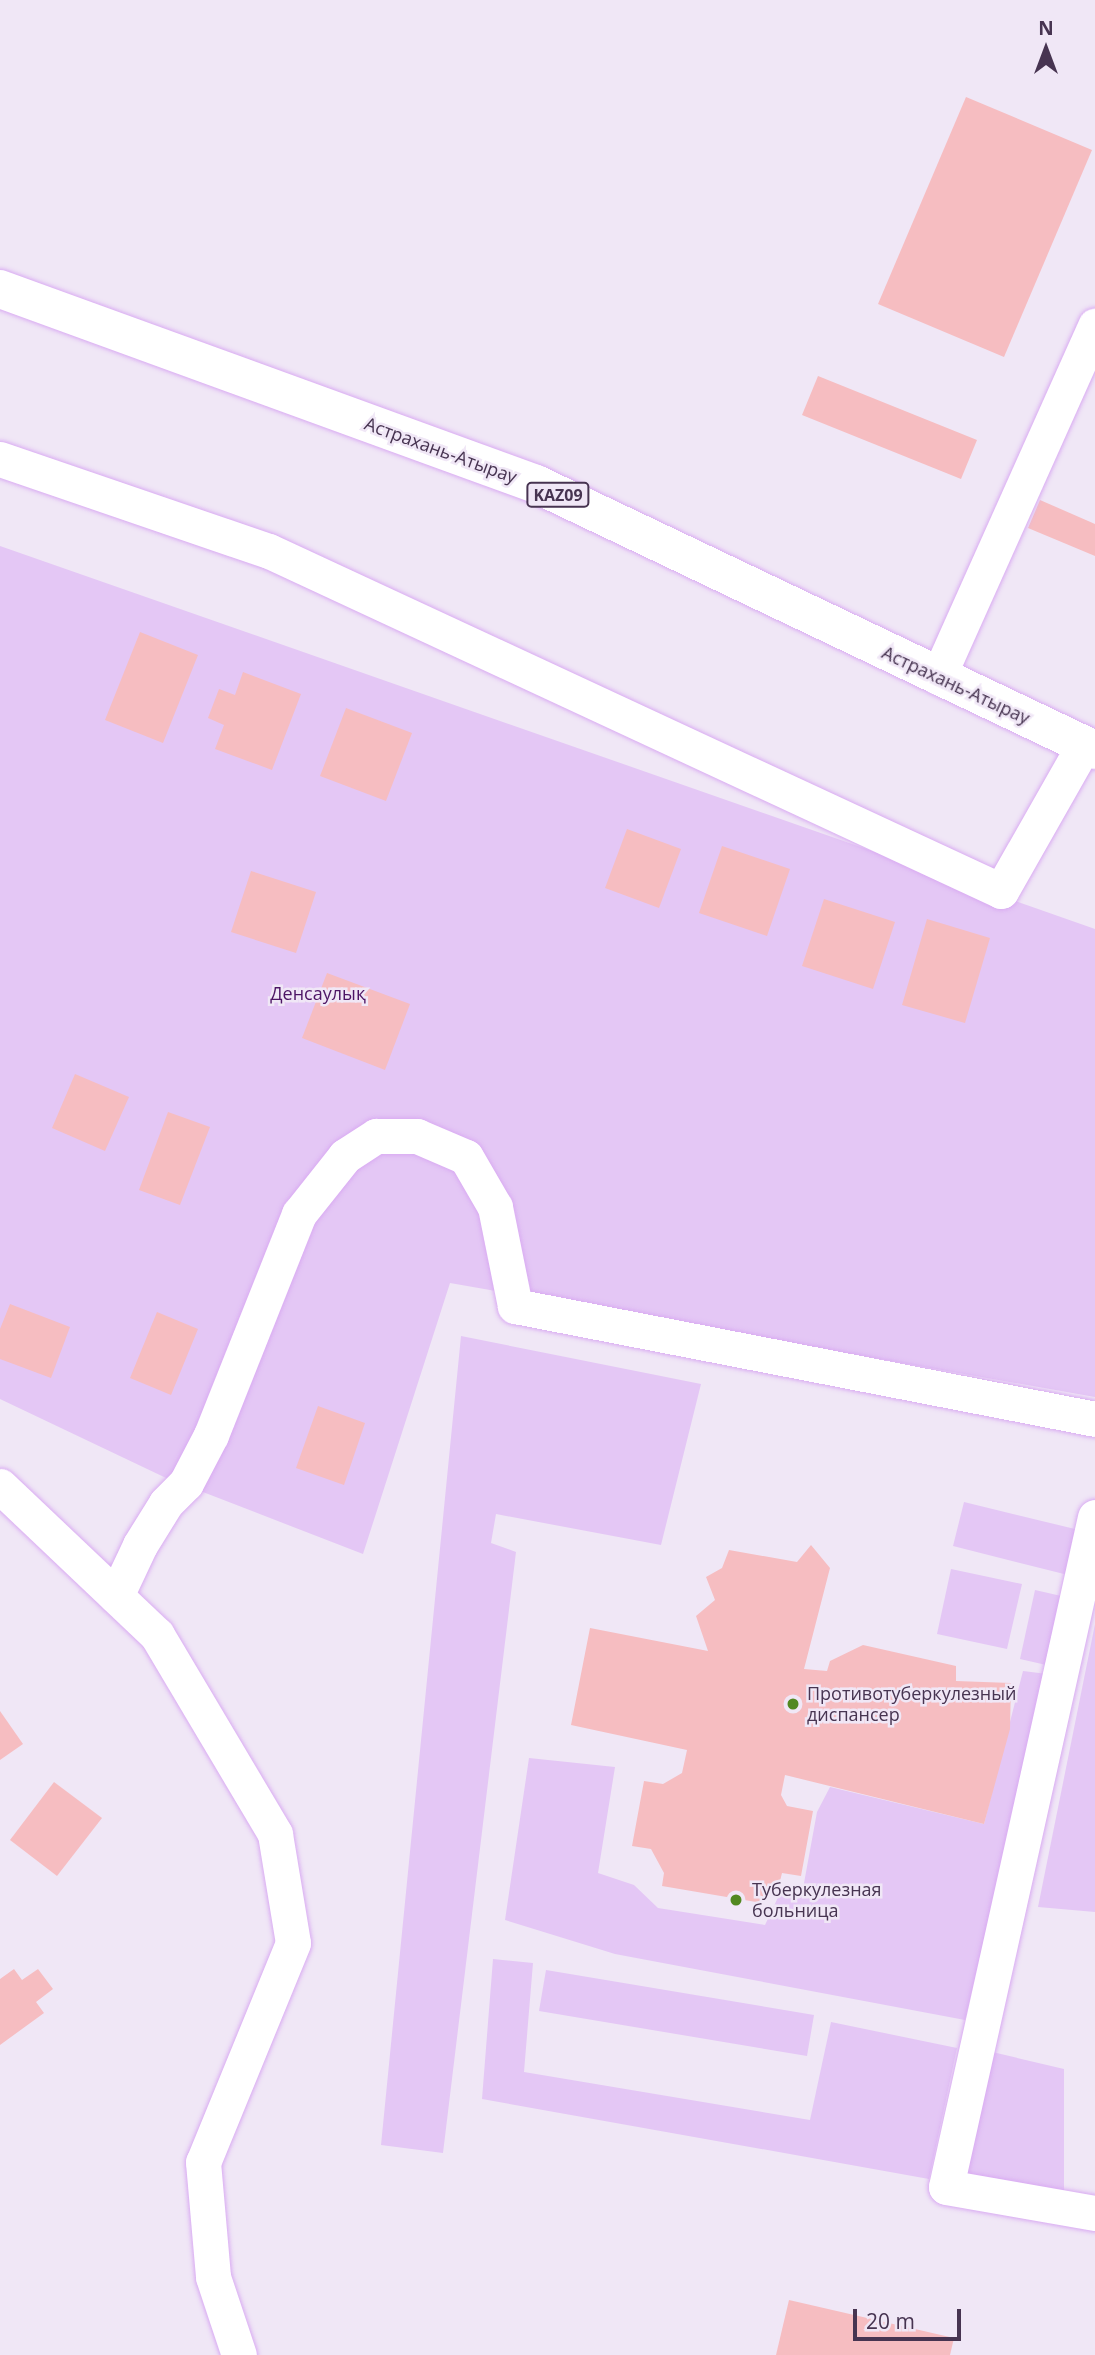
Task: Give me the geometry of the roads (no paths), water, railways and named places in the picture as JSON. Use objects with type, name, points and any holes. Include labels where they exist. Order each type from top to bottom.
[{"type":"highway","name":"Астрахань-Атырау","points":[[0,289],[536,484],[1090,748]]},
{"type":"street","points":[[938,677],[1095,326]]},
{"type":"street","points":[[0,459],[269,551],[1001,891],[1090,748]]},
{"type":"street","points":[[116,1596],[140,1545],[166,1503],[186,1483],[211,1435],[299,1214],[345,1156],[376,1136],[417,1136],[466,1157],[495,1207],[515,1306],[1095,1419]]},
{"type":"street","points":[[1,1488],[157,1635],[275,1834],[293,1943],[203,2162],[213,2277],[239,2355]]},
{"type":"street","points":[[1095,1517],[946,2187],[1095,2213]]},
{"type":"place","name":"Противотуберкулезный диспансер","points":[[793,1704]]},
{"type":"place","name":"Туберкулезная больница","points":[[736,1900]]},
{"type":"park label","name":"Денсаулық","points":[[318,993]]}]
